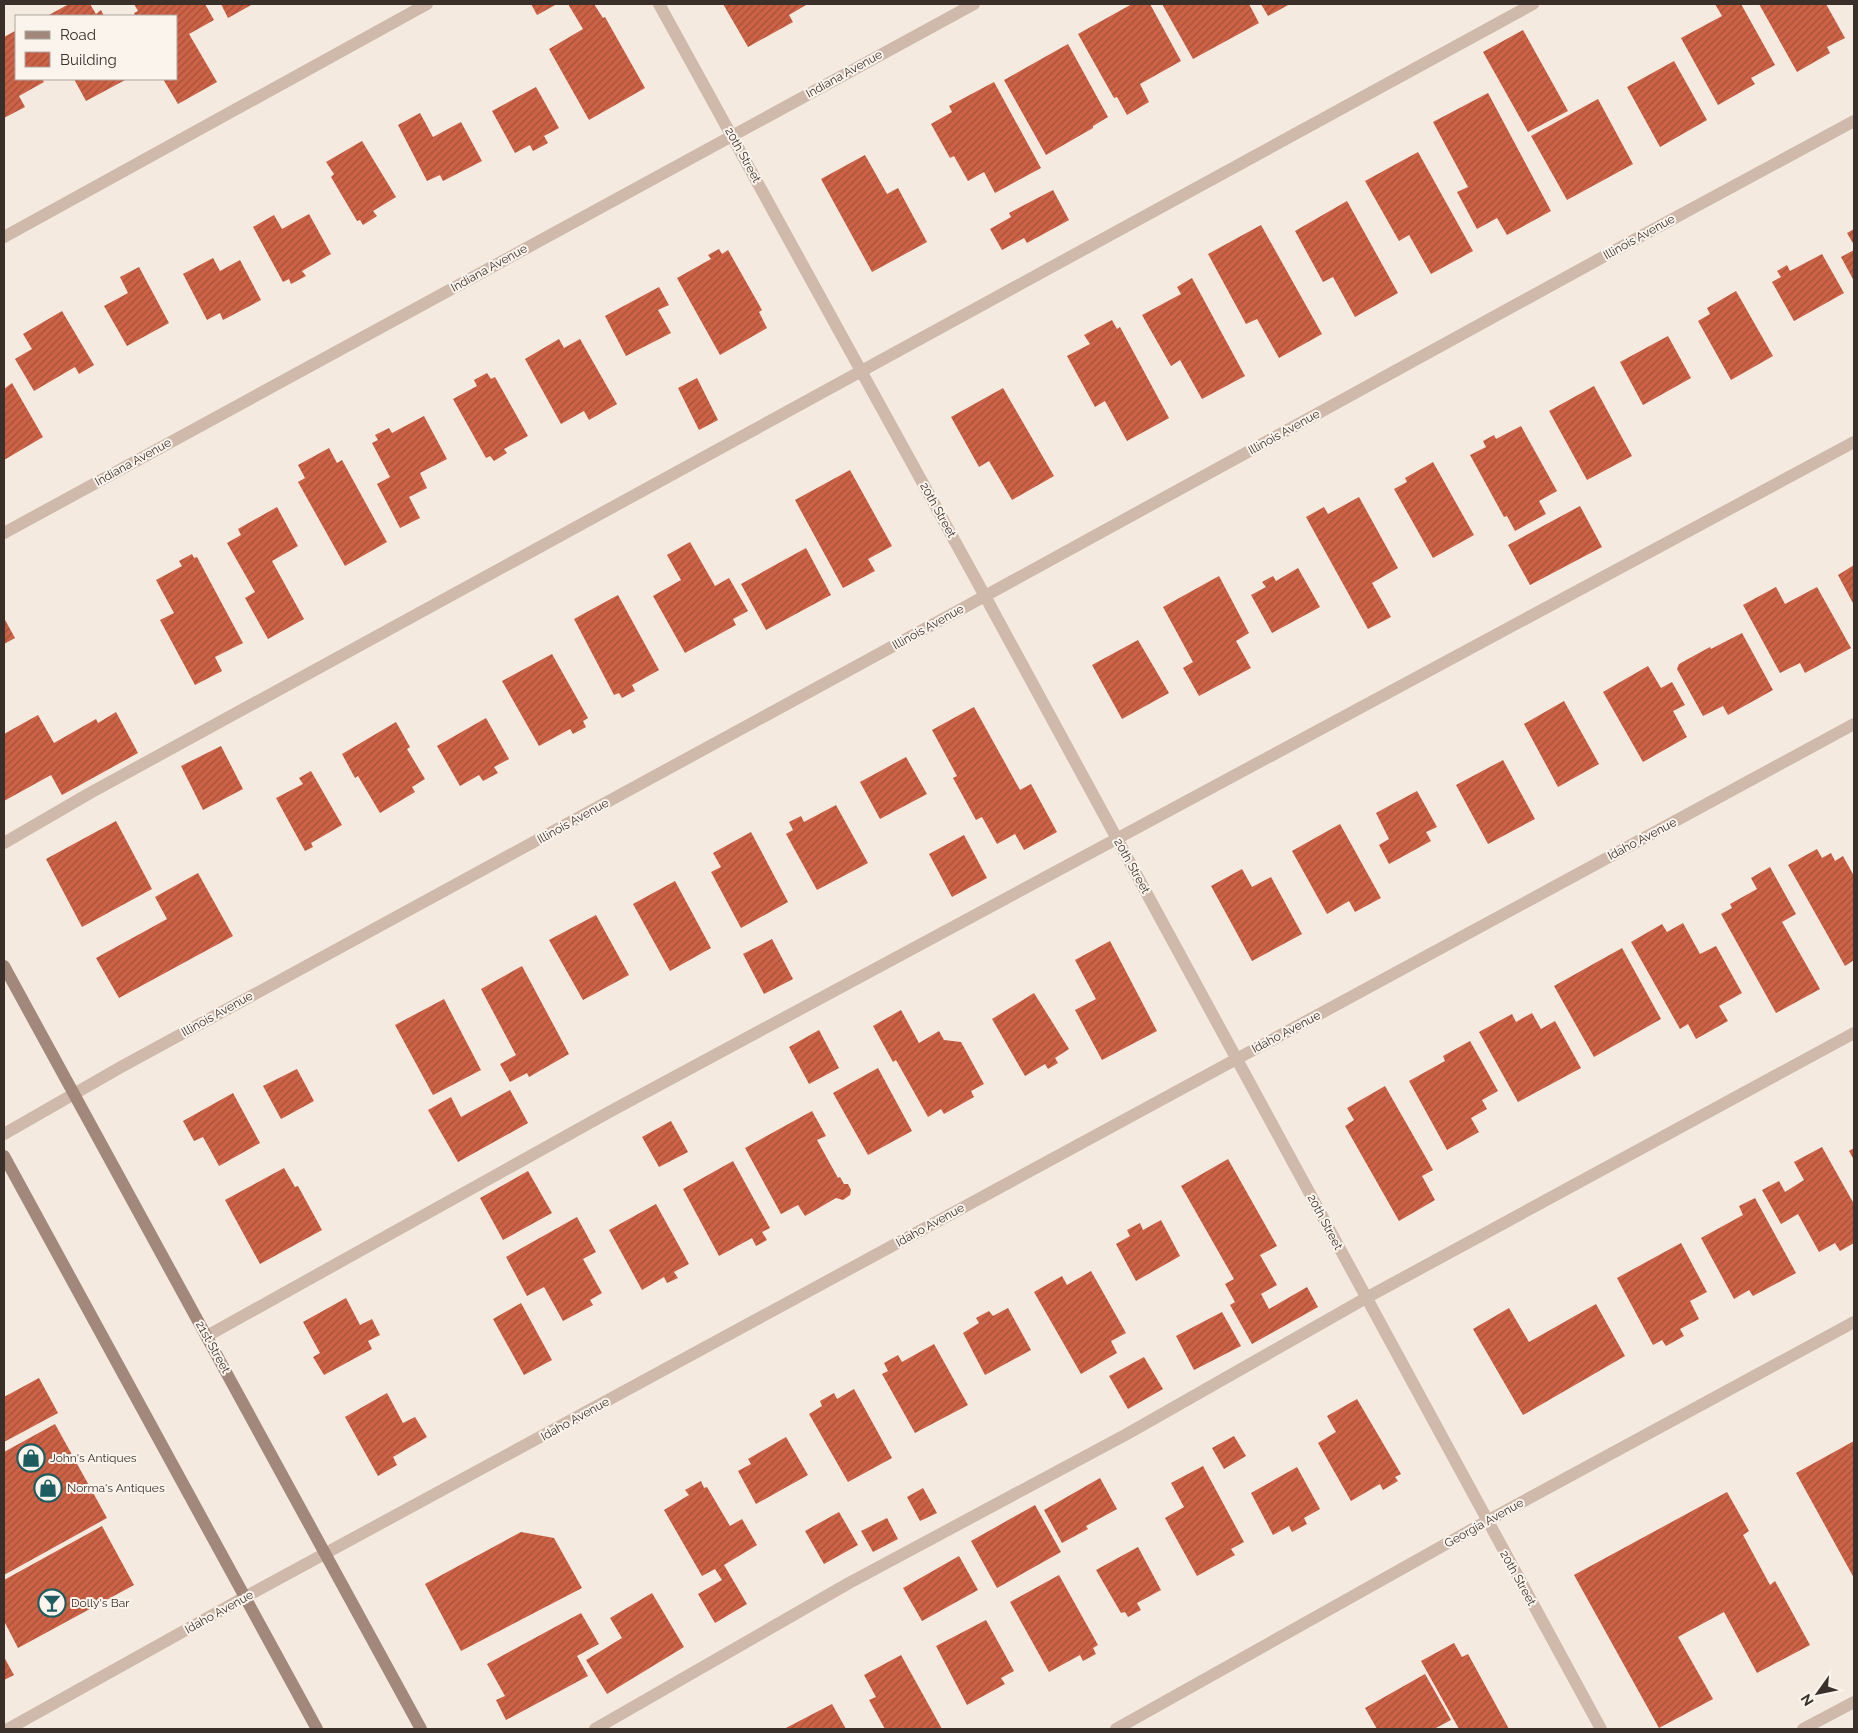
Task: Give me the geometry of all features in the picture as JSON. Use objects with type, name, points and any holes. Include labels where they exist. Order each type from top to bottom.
[{"type":"street","points":[[4,237],[427,4]]},
{"type":"street","name":"20th Street","points":[[659,4],[985,596],[1601,1729]]},
{"type":"street","name":"Indiana Avenue","points":[[4,533],[974,4]]},
{"type":"street","points":[[4,843],[722,446],[862,372],[1533,4]]},
{"type":"street","name":"Illinois Avenue","points":[[4,1134],[74,1093],[985,596],[1634,239],[1854,122]]},
{"type":"street","points":[[207,1336],[612,1111],[1854,442]]},
{"type":"street","name":"Idaho Avenue","points":[[8,1729],[245,1597],[1854,724]]},
{"type":"street","name":"21st Street","points":[[4,966],[421,1729]]},
{"type":"street","points":[[595,1729],[849,1583],[1127,1434],[1366,1298],[1854,1033]]},
{"type":"street","points":[[4,1156],[317,1729]]},
{"type":"street","name":"Georgia Avenue","points":[[1116,1729],[1487,1522],[1854,1322]]},
{"type":"street","points":[[1803,1729],[1854,1702]]},
{"type":"building","points":[[69,4],[90,4],[96,14],[101,10],[104,15],[49,15]]},
{"type":"building","points":[[134,4],[205,4],[214,20],[189,34],[217,82],[178,104],[164,80],[178,80],[178,15],[135,15],[134,13],[138,11]]},
{"type":"building","points":[[221,4],[253,4],[228,18]]},
{"type":"building","points":[[531,4],[557,4],[537,15]]},
{"type":"building","points":[[568,4],[594,4],[603,18],[605,17],[645,88],[589,120],[549,49],[583,29]]},
{"type":"building","points":[[723,4],[806,5],[789,15],[793,22],[748,47]]},
{"type":"building","points":[[1132,4],[1150,4],[1181,61],[1140,84],[1149,102],[1127,115],[1117,97],[1114,98],[1078,34]]},
{"type":"building","points":[[1162,4],[1249,4],[1259,23],[1193,59]]},
{"type":"building","points":[[1261,4],[1290,4],[1268,16]]},
{"type":"building","points":[[1715,4],[1741,4],[1775,65],[1751,78],[1755,84],[1718,105],[1681,38],[1722,16]]},
{"type":"building","points":[[1759,4],[1826,4],[1845,38],[1827,47],[1830,53],[1797,72]]},
{"type":"building","points":[[1523,30],[1568,111],[1528,132],[1483,52]]},
{"type":"building","points":[[15,31],[15,80],[43,80],[44,82],[19,96],[25,107],[4,118],[4,37]]},
{"type":"building","points":[[1068,44],[1108,117],[1093,126],[1093,128],[1046,155],[1004,80]]},
{"type":"building","points":[[1674,61],[1707,120],[1660,147],[1627,87]]},
{"type":"building","points":[[75,80],[125,80],[86,101]]},
{"type":"building","points":[[994,82],[1041,168],[995,193],[984,172],[968,181],[954,156],[950,158],[931,124],[952,112],[949,106]]},
{"type":"building","points":[[536,87],[559,128],[544,136],[548,143],[533,151],[530,145],[515,153],[492,111]]},
{"type":"building","points":[[1488,93],[1551,211],[1507,235],[1497,218],[1477,229],[1457,192],[1468,187],[1433,122]]},
{"type":"building","points":[[1598,99],[1633,164],[1567,200],[1531,136]]},
{"type":"building","points":[[420,113],[433,137],[461,122],[482,161],[443,181],[440,175],[427,181],[398,125]]},
{"type":"building","points":[[362,141],[396,197],[373,211],[377,216],[363,225],[360,220],[357,221],[331,177],[334,174],[326,162]]},
{"type":"building","points":[[1418,152],[1473,251],[1431,274],[1409,235],[1399,241],[1365,181]]},
{"type":"building","points":[[865,155],[887,194],[898,188],[927,242],[872,272],[821,179]]},
{"type":"building","points":[[1053,190],[1069,220],[1027,243],[1024,238],[1002,250],[990,229],[1011,217],[1009,213]]},
{"type":"building","points":[[1347,201],[1398,293],[1355,317],[1333,277],[1323,282],[1295,231]]},
{"type":"building","points":[[309,214],[331,254],[302,271],[306,276],[291,284],[289,279],[283,282],[253,227],[274,215],[282,229]]},
{"type":"building","points":[[1261,225],[1322,334],[1279,358],[1257,319],[1246,324],[1208,254]]},
{"type":"building","points":[[1854,229],[1854,245],[1847,233]]},
{"type":"building","points":[[719,249],[722,254],[728,250],[762,310],[759,312],[767,328],[720,355],[677,278],[711,259],[708,255]]},
{"type":"building","points":[[1854,250],[1854,281],[1841,257]]},
{"type":"building","points":[[1822,254],[1844,293],[1794,321],[1772,282],[1781,277],[1777,271],[1787,265],[1790,271]]},
{"type":"building","points":[[213,258],[220,271],[240,260],[261,300],[223,320],[220,313],[207,320],[183,274]]},
{"type":"building","points":[[139,267],[169,323],[127,346],[104,306],[128,293],[120,277]]},
{"type":"building","points":[[1192,278],[1245,376],[1202,399],[1180,360],[1171,366],[1142,315],[1181,294],[1177,287]]},
{"type":"building","points":[[659,287],[669,305],[658,310],[671,333],[626,356],[605,316]]},
{"type":"building","points":[[1736,291],[1773,356],[1731,380],[1698,321],[1710,314],[1707,308]]},
{"type":"building","points":[[62,311],[94,365],[79,374],[75,367],[34,391],[15,359],[32,349],[23,334]]},
{"type":"building","points":[[1112,320],[1117,329],[1120,327],[1169,418],[1127,441],[1105,401],[1095,407],[1067,356],[1090,344],[1084,335]]},
{"type":"building","points":[[1668,336],[1691,378],[1643,405],[1620,362]]},
{"type":"building","points":[[559,339],[564,348],[580,339],[617,404],[589,420],[584,411],[561,424],[525,359]]},
{"type":"building","points":[[487,373],[491,379],[495,377],[528,436],[504,449],[507,453],[494,461],[490,456],[486,458],[453,399],[477,386],[474,380]]},
{"type":"building","points":[[697,378],[718,420],[699,430],[678,388]]},
{"type":"building","points":[[12,383],[43,437],[4,460],[4,389]]},
{"type":"building","points":[[1594,386],[1632,456],[1587,480],[1549,411]]},
{"type":"building","points":[[1003,388],[1054,476],[1012,500],[989,461],[979,467],[951,417]]},
{"type":"building","points":[[424,416],[447,459],[420,473],[427,488],[409,497],[420,518],[400,528],[377,484],[390,477],[372,443],[378,440],[375,435],[389,428],[392,433]]},
{"type":"building","points":[[1521,426],[1557,491],[1539,501],[1546,514],[1515,531],[1507,516],[1504,517],[1470,455],[1486,447],[1483,441],[1494,435],[1496,439]]},
{"type":"building","points":[[329,448],[337,463],[342,460],[387,542],[345,566],[298,482],[305,478],[298,465]]},
{"type":"building","points":[[1433,462],[1474,535],[1433,558],[1394,489],[1407,482],[1405,478]]},
{"type":"building","points":[[850,470],[892,546],[868,559],[875,571],[843,588],[795,500]]},
{"type":"building","points":[[1359,497],[1398,568],[1372,583],[1391,617],[1368,629],[1306,517],[1324,507],[1328,514]]},
{"type":"building","points":[[1580,506],[1602,547],[1530,585],[1508,545]]},
{"type":"building","points":[[277,507],[298,546],[272,561],[304,619],[268,639],[245,598],[255,592],[227,543],[241,535],[238,529]]},
{"type":"building","points":[[690,542],[715,586],[729,578],[748,611],[733,619],[736,625],[685,653],[653,596],[681,580],[667,555]]},
{"type":"building","points":[[806,548],[831,595],[766,630],[741,584]]},
{"type":"building","points":[[192,554],[194,558],[197,557],[243,643],[215,657],[222,671],[195,685],[160,620],[174,613],[156,580],[182,566],[179,561]]},
{"type":"building","points":[[1854,565],[1854,605],[1838,575]]},
{"type":"building","points":[[1298,568],[1320,607],[1272,633],[1251,595],[1266,587],[1262,582],[1273,576],[1276,581]]},
{"type":"building","points":[[1219,576],[1249,633],[1236,641],[1251,668],[1199,696],[1183,668],[1193,662],[1163,607]]},
{"type":"building","points":[[1776,587],[1785,604],[1817,587],[1851,648],[1805,673],[1800,663],[1780,673],[1743,605]]},
{"type":"building","points":[[618,595],[659,670],[632,685],[635,691],[622,698],[619,693],[614,695],[574,619]]},
{"type":"building","points":[[4,618],[15,638],[4,644]]},
{"type":"building","points":[[1742,633],[1773,690],[1728,715],[1723,706],[1703,716],[1677,669],[1679,664],[1710,647],[1711,649]]},
{"type":"building","points":[[1138,640],[1169,693],[1122,719],[1092,665]]},
{"type":"building","points":[[552,654],[588,718],[583,721],[586,727],[573,734],[570,729],[539,746],[502,681]]},
{"type":"building","points":[[1648,666],[1661,688],[1672,682],[1685,705],[1673,711],[1687,737],[1643,762],[1603,692]]},
{"type":"building","points":[[1564,701],[1599,764],[1558,787],[1524,724]]},
{"type":"building","points":[[974,707],[1020,790],[1031,784],[1057,832],[1024,850],[1015,834],[997,844],[982,817],[976,820],[953,778],[957,776],[932,730]]},
{"type":"building","points":[[116,712],[138,753],[62,795],[51,775],[4,801],[4,734],[38,715],[54,743],[96,719],[98,723]]},
{"type":"building","points":[[486,718],[509,759],[494,767],[498,773],[483,781],[479,775],[460,786],[437,746]]},
{"type":"building","points":[[396,722],[410,747],[407,749],[425,779],[412,787],[415,792],[380,813],[358,776],[355,778],[342,754]]},
{"type":"building","points":[[221,746],[243,789],[203,810],[181,766]]},
{"type":"building","points":[[906,757],[927,794],[880,819],[860,782]]},
{"type":"building","points":[[1503,760],[1535,819],[1488,844],[1456,785]]},
{"type":"building","points":[[311,771],[342,825],[311,843],[313,847],[305,851],[276,798],[303,784],[299,778]]},
{"type":"building","points":[[1417,791],[1437,827],[1426,832],[1431,841],[1389,864],[1379,845],[1389,839],[1376,813]]},
{"type":"building","points":[[836,805],[868,863],[817,890],[786,834],[793,830],[789,822],[801,816],[804,822]]},
{"type":"building","points":[[116,821],[152,889],[82,927],[46,859]]},
{"type":"building","points":[[1340,824],[1381,898],[1355,912],[1349,901],[1327,914],[1292,851]]},
{"type":"building","points":[[751,832],[788,902],[741,928],[711,872],[721,867],[713,853]]},
{"type":"building","points":[[964,835],[987,878],[952,897],[929,854]]},
{"type":"building","points":[[1817,849],[1822,858],[1831,853],[1835,861],[1843,856],[1854,876],[1854,960],[1845,966],[1788,865]]},
{"type":"building","points":[[1770,867],[1796,914],[1782,922],[1820,989],[1776,1013],[1721,914],[1732,908],[1730,904],[1757,889],[1751,878]]},
{"type":"building","points":[[1242,869],[1252,887],[1271,877],[1302,934],[1252,961],[1211,886]]},
{"type":"building","points":[[198,873],[233,936],[119,998],[96,958],[167,919],[155,897]]},
{"type":"building","points":[[675,881],[711,948],[670,971],[633,904]]},
{"type":"building","points":[[596,915],[629,975],[583,1000],[549,940]]},
{"type":"building","points":[[1683,923],[1700,954],[1716,946],[1742,993],[1719,1006],[1728,1021],[1696,1039],[1688,1024],[1680,1029],[1631,942],[1662,924],[1667,932]]},
{"type":"building","points":[[772,939],[793,979],[764,994],[743,954]]},
{"type":"building","points":[[1110,941],[1157,1031],[1102,1060],[1075,1010],[1096,999],[1075,960]]},
{"type":"building","points":[[1622,948],[1661,1019],[1594,1057],[1554,986]]},
{"type":"building","points":[[522,966],[569,1054],[529,1077],[527,1073],[510,1082],[500,1064],[516,1055],[481,989]]},
{"type":"building","points":[[1034,993],[1069,1049],[1055,1058],[1058,1063],[1048,1069],[1045,1064],[1025,1076],[992,1019]]},
{"type":"building","points":[[444,999],[481,1070],[433,1095],[395,1025]]},
{"type":"building","points":[[901,1010],[919,1043],[939,1031],[944,1040],[961,1042],[984,1084],[971,1091],[974,1097],[944,1114],[941,1109],[928,1117],[896,1060],[893,1062],[873,1026]]},
{"type":"building","points":[[1532,1013],[1541,1029],[1555,1021],[1581,1068],[1518,1102],[1479,1032],[1512,1014],[1516,1022]]},
{"type":"building","points":[[819,1030],[839,1068],[809,1084],[789,1047]]},
{"type":"building","points":[[1470,1041],[1498,1091],[1482,1100],[1487,1109],[1471,1118],[1479,1132],[1447,1150],[1409,1081],[1445,1061],[1443,1056]]},
{"type":"building","points":[[878,1068],[912,1131],[868,1155],[833,1093]]},
{"type":"building","points":[[297,1069],[314,1101],[281,1119],[263,1086]]},
{"type":"building","points":[[1385,1086],[1433,1170],[1422,1176],[1435,1200],[1399,1221],[1345,1126],[1354,1120],[1347,1108]]},
{"type":"building","points":[[510,1090],[528,1123],[458,1162],[428,1110],[451,1097],[461,1117]]},
{"type":"building","points":[[233,1093],[260,1143],[219,1166],[203,1137],[194,1141],[183,1121]]},
{"type":"building","points":[[812,1111],[826,1136],[817,1140],[838,1178],[840,1177],[844,1184],[848,1184],[851,1190],[850,1195],[843,1200],[836,1198],[805,1216],[798,1205],[781,1214],[745,1148]]},
{"type":"building","points":[[671,1121],[688,1152],[659,1167],[642,1137]]},
{"type":"building","points":[[1822,1147],[1854,1204],[1854,1243],[1840,1251],[1835,1243],[1819,1252],[1798,1214],[1781,1224],[1762,1190],[1779,1181],[1785,1192],[1804,1180],[1794,1162]]},
{"type":"building","points":[[1854,1148],[1854,1160],[1849,1151]]},
{"type":"building","points":[[1228,1159],[1277,1246],[1260,1255],[1277,1285],[1261,1294],[1269,1309],[1307,1287],[1318,1307],[1252,1344],[1230,1305],[1235,1302],[1225,1284],[1234,1279],[1181,1186]]},
{"type":"building","points":[[733,1161],[770,1228],[762,1232],[767,1240],[756,1246],[752,1238],[719,1256],[683,1189]]},
{"type":"building","points":[[284,1168],[295,1187],[298,1186],[322,1230],[260,1264],[225,1200]]},
{"type":"building","points":[[528,1171],[552,1213],[503,1240],[480,1198]]},
{"type":"building","points":[[1755,1198],[1796,1273],[1753,1296],[1749,1290],[1734,1299],[1701,1238],[1743,1215],[1739,1206]]},
{"type":"building","points":[[656,1204],[689,1264],[674,1272],[678,1278],[667,1283],[664,1277],[642,1290],[609,1230]]},
{"type":"building","points":[[577,1217],[596,1252],[583,1259],[602,1293],[590,1300],[593,1305],[563,1321],[544,1287],[527,1296],[506,1257]]},
{"type":"building","points":[[1161,1220],[1180,1256],[1136,1281],[1116,1244],[1130,1236],[1127,1230],[1140,1223],[1143,1230]]},
{"type":"building","points":[[1681,1243],[1707,1292],[1690,1301],[1699,1319],[1680,1329],[1684,1336],[1666,1346],[1662,1340],[1653,1345],[1617,1278]]},
{"type":"building","points":[[1091,1271],[1126,1333],[1111,1341],[1117,1353],[1081,1374],[1034,1292],[1062,1276],[1067,1285]]},
{"type":"building","points":[[346,1298],[360,1325],[372,1319],[380,1335],[368,1341],[372,1349],[324,1375],[313,1357],[320,1353],[303,1322]]},
{"type":"building","points":[[521,1303],[552,1360],[524,1375],[493,1319]]},
{"type":"building","points":[[1596,1304],[1625,1356],[1523,1415],[1473,1329],[1509,1308],[1529,1342]]},
{"type":"building","points":[[1008,1308],[1031,1350],[985,1375],[963,1333],[979,1323],[976,1318],[989,1311],[993,1316]]},
{"type":"building","points":[[1222,1312],[1241,1346],[1194,1370],[1176,1336]]},
{"type":"building","points":[[934,1344],[968,1405],[915,1433],[882,1374],[888,1371],[884,1363],[898,1355],[902,1362]]},
{"type":"building","points":[[1144,1357],[1163,1389],[1128,1409],[1109,1376]]},
{"type":"building","points":[[39,1378],[58,1413],[4,1442],[4,1397]]},
{"type":"building","points":[[854,1389],[892,1458],[848,1482],[809,1414],[822,1406],[820,1401],[834,1393],[837,1399]]},
{"type":"building","points":[[387,1393],[403,1423],[415,1417],[427,1437],[393,1457],[397,1465],[378,1476],[345,1417]]},
{"type":"building","points":[[1357,1399],[1401,1474],[1395,1477],[1398,1481],[1383,1490],[1380,1484],[1351,1501],[1318,1443],[1336,1432],[1327,1416]]},
{"type":"building","points":[[55,1424],[107,1518],[4,1575],[4,1452]]},
{"type":"building","points":[[1234,1436],[1246,1456],[1224,1469],[1212,1448]]},
{"type":"building","points":[[786,1437],[808,1475],[756,1504],[738,1471],[751,1464],[748,1459]]},
{"type":"building","points":[[1854,1441],[1854,1578],[1796,1473]]},
{"type":"building","points":[[1203,1466],[1244,1542],[1231,1549],[1235,1555],[1197,1576],[1165,1518],[1184,1507],[1171,1483]]},
{"type":"building","points":[[1297,1467],[1320,1509],[1304,1518],[1307,1524],[1292,1532],[1289,1526],[1273,1535],[1251,1493]]},
{"type":"building","points":[[1100,1478],[1117,1509],[1086,1526],[1088,1529],[1062,1543],[1044,1510]]},
{"type":"building","points":[[701,1481],[704,1488],[707,1487],[730,1526],[742,1519],[757,1545],[724,1565],[747,1604],[715,1623],[698,1594],[722,1580],[715,1569],[702,1576],[664,1510],[689,1495],[685,1490]]},
{"type":"building","points":[[923,1488],[937,1513],[920,1521],[907,1497]]},
{"type":"building","points":[[1727,1492],[1749,1531],[1743,1535],[1770,1585],[1775,1581],[1810,1645],[1757,1673],[1724,1612],[1678,1637],[1713,1699],[1659,1728],[1574,1575]]},
{"type":"building","points":[[1035,1505],[1061,1552],[997,1588],[971,1541]]},
{"type":"building","points":[[839,1512],[858,1545],[824,1564],[805,1531]]},
{"type":"building","points":[[887,1518],[898,1539],[873,1552],[861,1531]]},
{"type":"building","name":"Dolly's Bar","points":[[102,1526],[134,1585],[18,1648],[4,1621],[4,1580]]},
{"type":"building","points":[[521,1532],[554,1538],[582,1588],[461,1651],[425,1584]]},
{"type":"building","points":[[1138,1547],[1161,1590],[1137,1603],[1141,1610],[1128,1617],[1125,1612],[1121,1613],[1096,1570]]},
{"type":"building","points":[[959,1556],[978,1590],[922,1621],[903,1588]]},
{"type":"building","points":[[1059,1575],[1098,1645],[1093,1648],[1096,1654],[1083,1661],[1080,1655],[1049,1672],[1010,1602]]},
{"type":"building","points":[[652,1593],[684,1647],[607,1694],[586,1660],[622,1638],[610,1618]]},
{"type":"building","points":[[581,1613],[599,1644],[577,1656],[588,1676],[506,1720],[496,1700],[505,1696],[487,1664]]},
{"type":"building","points":[[986,1620],[1014,1671],[1001,1678],[1005,1684],[967,1705],[936,1646]]},
{"type":"building","points":[[1454,1643],[1462,1657],[1468,1654],[1509,1729],[1459,1729],[1421,1661]]},
{"type":"building","points":[[901,1655],[942,1729],[885,1729],[869,1700],[876,1697],[864,1675]]},
{"type":"building","points":[[4,1657],[14,1675],[4,1680]]},
{"type":"building","points":[[1425,1674],[1451,1720],[1434,1729],[1377,1729],[1365,1708]]},
{"type":"building","points":[[832,1704],[846,1729],[784,1729]]},
{"type":"place","name":"John's Antiques","points":[[31,1458]]},
{"type":"place","name":"Norma's Antiques","points":[[48,1488]]},
{"type":"place","name":"Dolly's Bar","points":[[52,1603]]}]
